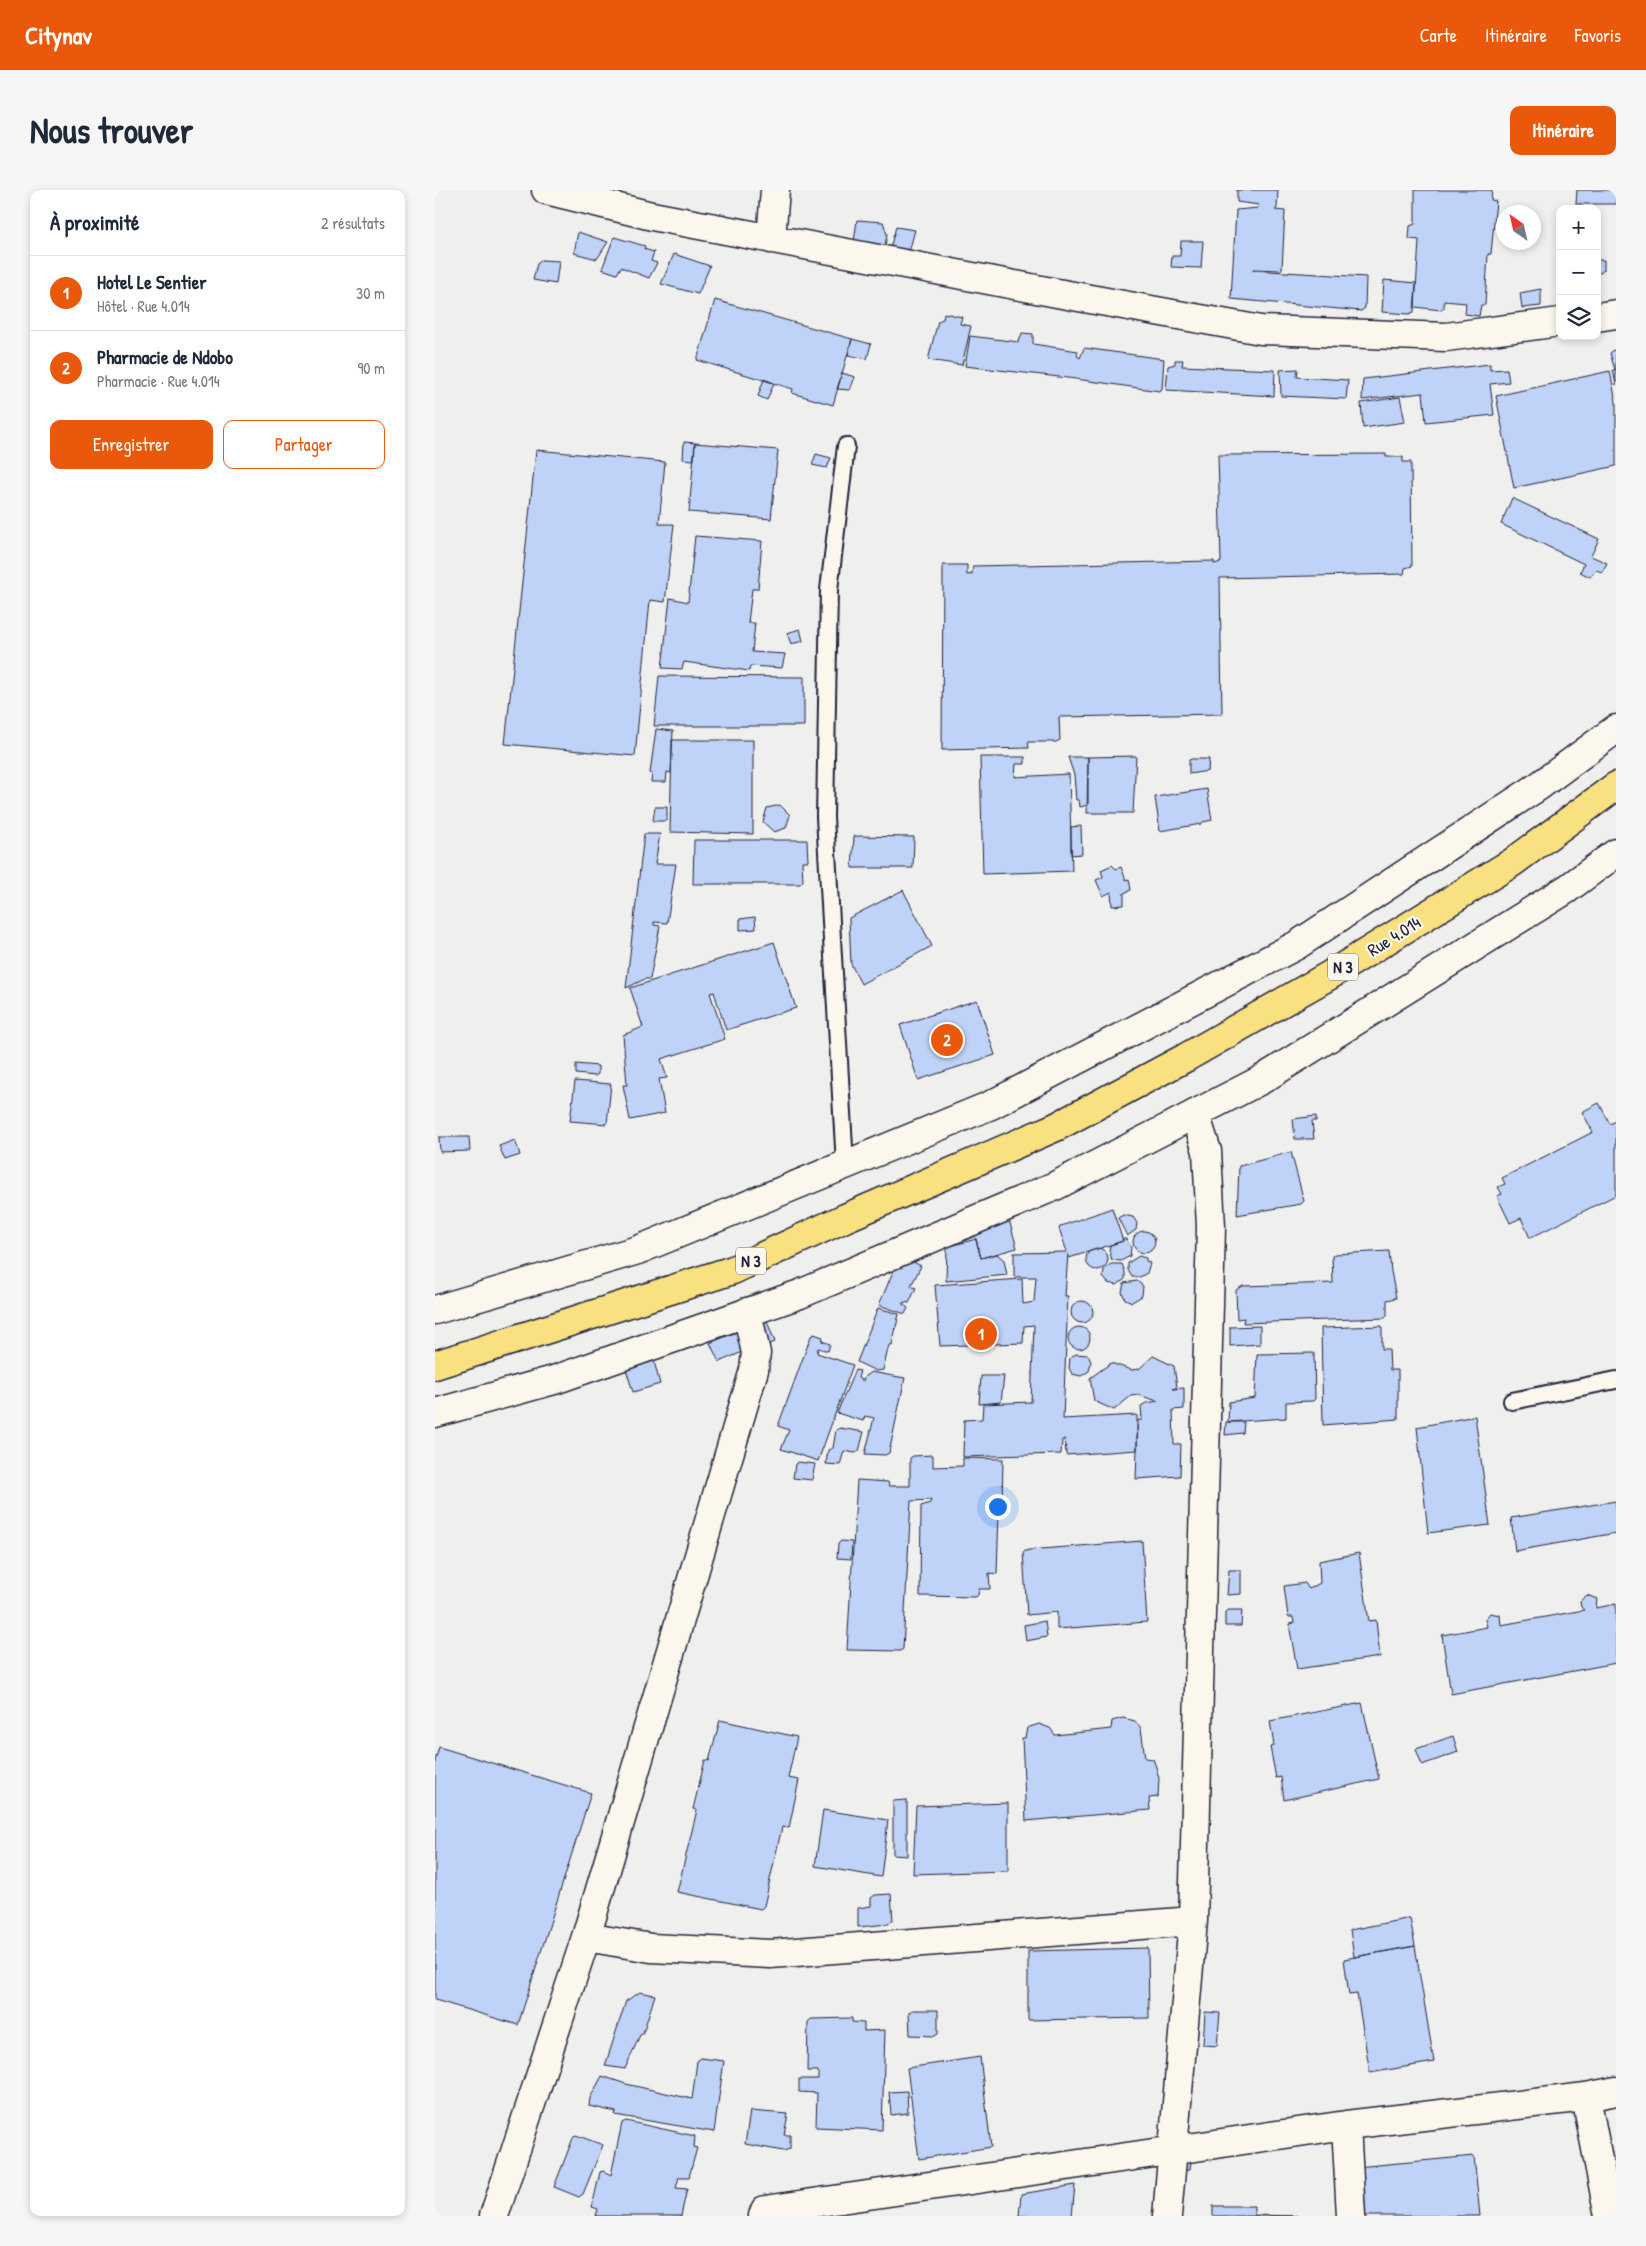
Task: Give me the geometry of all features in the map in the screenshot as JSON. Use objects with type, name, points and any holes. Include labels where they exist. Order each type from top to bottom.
[{"type":"highway","name":"Rue 4.014","points":[[435,1365],[733,1270],[845,1218],[1056,1127],[1185,1058],[1331,975],[1513,862],[1616,786]]},
{"type":"street","points":[[546,190],[652,216],[1261,330],[1446,337],[1556,323]]},
{"type":"street","points":[[771,239],[775,190]]},
{"type":"street","points":[[1601,316],[1616,314]]},
{"type":"street","points":[[435,1310],[638,1250],[991,1106],[1297,945],[1539,786],[1616,729]]},
{"type":"street","points":[[435,1413],[554,1380],[800,1294],[1055,1186],[1270,1074],[1567,890],[1616,853]]},
{"type":"street","points":[[1167,2216],[1193,1921],[1211,1227],[1207,1150],[1195,1114]]},
{"type":"street","points":[[494,2216],[586,1937],[753,1370],[756,1353],[747,1312]]},
{"type":"street","points":[[586,1937],[651,1948],[770,1954],[1193,1921]]},
{"type":"street","points":[[763,2216],[765,2210],[1173,2150],[1346,2125],[1616,2091]]},
{"type":"street","points":[[1586,2096],[1609,2216]]},
{"type":"street","points":[[1346,2125],[1351,2216]]},
{"type":"lane","points":[[845,1165],[825,817],[829,590],[846,446]]},
{"type":"lane","points":[[1511,1401],[1616,1380]]},
{"type":"building","points":[[1237,190],[1278,190],[1277,208],[1275,210],[1285,211],[1282,269],[1253,270],[1366,277],[1365,308],[1361,311],[1231,299],[1236,210],[1258,208],[1259,205],[1237,202]]},
{"type":"building","points":[[1415,190],[1492,190],[1491,200],[1496,201],[1491,254],[1488,254],[1485,305],[1481,305],[1479,316],[1465,314],[1466,303],[1444,301],[1444,308],[1441,310],[1415,307],[1419,240],[1409,239],[1410,226],[1415,224]]},
{"type":"building","points":[[1577,190],[1616,190],[1616,204],[1576,204]]},
{"type":"building","points":[[857,220],[883,222],[887,234],[884,252],[853,249]]},
{"type":"building","points":[[896,227],[915,230],[909,252],[890,248]]},
{"type":"building","points":[[578,232],[608,242],[597,259],[574,253]]},
{"type":"building","points":[[614,237],[645,246],[644,249],[654,252],[651,261],[657,263],[649,278],[621,267],[617,274],[602,269]]},
{"type":"building","points":[[1181,241],[1203,241],[1201,268],[1171,267],[1172,256],[1180,256]]},
{"type":"building","points":[[674,254],[710,266],[698,294],[661,284]]},
{"type":"building","points":[[542,260],[559,261],[556,284],[533,280],[537,264]]},
{"type":"building","points":[[1601,260],[1604,260],[1604,270],[1601,272]]},
{"type":"building","points":[[1384,280],[1416,283],[1414,312],[1409,314],[1382,312]]},
{"type":"building","points":[[1541,289],[1541,306],[1522,308],[1520,293]]},
{"type":"building","points":[[715,300],[852,339],[833,405],[792,393],[793,389],[697,360]]},
{"type":"building","points":[[944,313],[962,317],[960,324],[971,326],[962,365],[928,360],[938,321],[943,319]]},
{"type":"building","points":[[1022,333],[1033,334],[1033,344],[1078,351],[1077,356],[1080,358],[1084,348],[1164,359],[1162,389],[1159,391],[965,366],[970,336],[1019,342]]},
{"type":"building","points":[[852,339],[871,344],[867,359],[848,355]]},
{"type":"building","points":[[1616,350],[1616,385],[1613,370],[1615,370],[1610,353]]},
{"type":"building","points":[[1175,360],[1183,360],[1182,366],[1275,370],[1274,396],[1166,390],[1168,366],[1175,364]]},
{"type":"building","points":[[1490,364],[1490,370],[1507,369],[1509,382],[1490,384],[1494,415],[1426,422],[1423,393],[1362,400],[1363,379]]},
{"type":"building","points":[[1298,369],[1297,377],[1348,380],[1346,399],[1281,396],[1280,370]]},
{"type":"building","points":[[1610,371],[1616,402],[1616,466],[1514,488],[1496,396]]},
{"type":"building","points":[[842,373],[855,377],[850,390],[837,389]]},
{"type":"building","points":[[764,379],[774,383],[767,400],[758,396]]},
{"type":"building","points":[[1400,397],[1405,422],[1363,428],[1361,403]]},
{"type":"building","points":[[684,442],[695,443],[694,460],[683,459]]},
{"type":"building","points":[[695,443],[778,450],[771,519],[689,512]]},
{"type":"building","points":[[536,450],[665,462],[659,524],[674,524],[665,602],[650,600],[635,756],[505,744]]},
{"type":"building","points":[[816,454],[831,458],[827,468],[812,465]]},
{"type":"building","points":[[1386,454],[1386,457],[1403,457],[1403,462],[1411,462],[1412,566],[1405,568],[1404,574],[1220,578],[1222,714],[1059,717],[1060,740],[1056,742],[1028,742],[1029,748],[942,750],[943,565],[967,565],[967,575],[972,574],[973,566],[1214,561],[1214,564],[1221,562],[1218,455]]},
{"type":"building","points":[[1512,498],[1599,539],[1591,556],[1607,563],[1602,572],[1596,570],[1590,577],[1580,572],[1584,564],[1501,524]]},
{"type":"building","points":[[695,536],[762,541],[758,589],[752,589],[748,623],[755,623],[752,652],[785,654],[782,668],[750,666],[749,671],[684,662],[682,669],[662,668],[670,598],[688,602]]},
{"type":"building","points":[[800,629],[803,641],[791,644],[787,633]]},
{"type":"building","points":[[659,676],[804,677],[804,726],[654,726]]},
{"type":"building","points":[[656,729],[673,731],[671,773],[667,772],[666,782],[651,782],[652,774],[650,773]]},
{"type":"building","points":[[672,740],[753,740],[753,834],[670,832]]},
{"type":"building","points":[[1136,756],[1133,813],[1087,813],[1088,757]]},
{"type":"building","points":[[980,757],[1025,757],[1025,764],[1016,764],[1015,777],[1069,774],[1072,871],[983,874]]},
{"type":"building","points":[[1068,757],[1088,757],[1088,805],[1080,807],[1079,800],[1076,800],[1074,775]]},
{"type":"building","points":[[1209,759],[1208,771],[1189,774],[1189,760]]},
{"type":"building","points":[[1207,789],[1212,820],[1201,824],[1160,831],[1155,797]]},
{"type":"building","points":[[780,805],[790,815],[786,828],[774,832],[763,822],[767,808]]},
{"type":"building","points":[[655,807],[667,807],[667,821],[653,821]]},
{"type":"building","points":[[1081,826],[1082,854],[1071,855],[1071,827]]},
{"type":"building","points":[[644,834],[660,834],[655,864],[676,864],[667,923],[654,922],[654,925],[660,926],[650,979],[645,979],[626,988]]},
{"type":"building","points":[[854,836],[914,837],[913,868],[852,868]]},
{"type":"building","points":[[694,840],[807,840],[808,861],[802,861],[803,881],[800,884],[693,884]]},
{"type":"building","points":[[1112,865],[1116,869],[1121,867],[1126,880],[1129,879],[1131,890],[1124,893],[1124,905],[1112,906],[1111,892],[1103,896],[1096,880],[1103,877],[1101,870]]},
{"type":"building","points":[[903,890],[932,946],[861,984],[851,964],[849,918]]},
{"type":"building","points":[[755,917],[756,929],[740,930],[740,919]]},
{"type":"building","points":[[774,942],[796,1008],[726,1030],[714,992],[710,993],[725,1039],[661,1059],[667,1078],[659,1079],[665,1113],[630,1120],[623,1085],[627,1085],[623,1035],[643,1027],[630,988]]},
{"type":"building","points":[[977,1000],[995,1055],[918,1080],[900,1025]]},
{"type":"building","points":[[576,1064],[598,1066],[598,1074],[595,1076],[576,1074]]},
{"type":"building","points":[[575,1081],[611,1084],[607,1124],[570,1121]]},
{"type":"building","points":[[1599,1103],[1610,1124],[1616,1121],[1616,1195],[1530,1238],[1521,1218],[1510,1223],[1497,1196],[1502,1194],[1498,1187],[1505,1184],[1502,1178],[1593,1132],[1582,1112]]},
{"type":"building","points":[[1316,1116],[1316,1121],[1312,1121],[1314,1139],[1295,1139],[1293,1119]]},
{"type":"building","points":[[439,1137],[469,1137],[470,1151],[440,1152]]},
{"type":"building","points":[[515,1140],[520,1155],[505,1160],[499,1146]]},
{"type":"building","points":[[1291,1152],[1304,1201],[1301,1204],[1237,1215],[1239,1166]]},
{"type":"building","points":[[1112,1208],[1123,1241],[1069,1258],[1068,1254],[1065,1296],[1068,1296],[1063,1419],[1137,1415],[1137,1450],[1066,1455],[1065,1439],[1062,1440],[1061,1454],[963,1457],[964,1420],[982,1419],[983,1404],[1031,1402],[1034,1325],[1024,1326],[1023,1343],[940,1346],[935,1285],[1022,1279],[1023,1304],[1034,1302],[1036,1277],[1014,1277],[1014,1253],[1067,1252],[1059,1228],[1061,1226]]},
{"type":"building","points":[[1123,1215],[1133,1217],[1137,1223],[1136,1230],[1127,1236],[1118,1218]]},
{"type":"building","points":[[1009,1220],[1017,1248],[981,1258],[973,1230]]},
{"type":"building","points":[[1144,1231],[1152,1234],[1155,1242],[1152,1250],[1144,1253],[1136,1250],[1133,1242],[1136,1234]]},
{"type":"building","points":[[976,1239],[981,1258],[997,1254],[1004,1260],[1007,1275],[946,1281],[947,1247]]},
{"type":"building","points":[[1122,1239],[1126,1239],[1131,1247],[1130,1256],[1121,1261],[1112,1260],[1109,1251],[1110,1245],[1123,1241]]},
{"type":"building","points":[[1097,1248],[1105,1251],[1108,1259],[1105,1267],[1097,1270],[1089,1267],[1086,1259],[1089,1251]]},
{"type":"building","points":[[1389,1251],[1396,1298],[1387,1300],[1387,1315],[1385,1318],[1243,1323],[1244,1318],[1237,1319],[1236,1290],[1243,1286],[1333,1283],[1332,1256],[1335,1254]]},
{"type":"building","points":[[902,1256],[921,1266],[911,1286],[916,1288],[909,1303],[904,1302],[903,1304],[908,1308],[905,1314],[879,1305],[895,1267]]},
{"type":"building","points":[[1139,1256],[1146,1258],[1146,1261],[1150,1263],[1147,1273],[1140,1277],[1132,1277],[1128,1270],[1128,1263]]},
{"type":"building","points":[[1111,1264],[1122,1264],[1125,1272],[1125,1279],[1117,1285],[1108,1283],[1103,1277],[1104,1269]]},
{"type":"building","points":[[1137,1281],[1143,1286],[1142,1296],[1132,1302],[1125,1299],[1122,1292],[1124,1283]]},
{"type":"building","points":[[1082,1301],[1090,1304],[1093,1312],[1090,1320],[1082,1323],[1074,1320],[1071,1312],[1074,1304]]},
{"type":"building","points":[[878,1308],[899,1314],[892,1345],[889,1345],[883,1370],[876,1371],[857,1362]]},
{"type":"building","points":[[763,1311],[775,1342],[767,1345],[756,1314]]},
{"type":"building","points":[[1260,1326],[1260,1344],[1230,1346],[1230,1327]]},
{"type":"building","points":[[1382,1326],[1382,1349],[1389,1349],[1390,1370],[1398,1370],[1398,1419],[1323,1425],[1321,1328]]},
{"type":"building","points":[[1079,1327],[1087,1330],[1090,1338],[1087,1346],[1079,1349],[1071,1346],[1068,1338],[1071,1330]]},
{"type":"building","points":[[744,1329],[752,1348],[719,1362],[710,1343]]},
{"type":"building","points":[[814,1334],[823,1337],[822,1341],[830,1344],[828,1351],[818,1348],[817,1353],[853,1365],[818,1461],[781,1449],[789,1430],[778,1426],[811,1336]]},
{"type":"building","points":[[1314,1353],[1315,1399],[1313,1401],[1286,1402],[1286,1418],[1228,1422],[1229,1402],[1255,1398],[1257,1354]]},
{"type":"building","points":[[1076,1354],[1088,1355],[1091,1362],[1089,1371],[1081,1376],[1072,1374],[1069,1368],[1070,1358]]},
{"type":"building","points":[[1153,1356],[1174,1366],[1177,1387],[1173,1389],[1184,1388],[1184,1409],[1173,1410],[1174,1444],[1181,1444],[1180,1476],[1136,1479],[1138,1420],[1142,1420],[1141,1406],[1158,1401],[1138,1395],[1131,1396],[1114,1410],[1094,1401],[1090,1378],[1111,1363],[1131,1370],[1139,1369]]},
{"type":"building","points":[[654,1361],[660,1384],[633,1392],[626,1369]]},
{"type":"building","points":[[855,1370],[860,1371],[858,1378],[863,1381],[865,1376],[871,1372],[905,1378],[889,1453],[885,1455],[865,1454],[874,1418],[865,1416],[863,1421],[837,1413]]},
{"type":"building","points":[[981,1376],[1004,1376],[1001,1402],[979,1404]]},
{"type":"building","points":[[1475,1416],[1490,1525],[1428,1533],[1417,1427]]},
{"type":"building","points":[[1226,1422],[1244,1422],[1243,1433],[1225,1435]]},
{"type":"building","points":[[840,1428],[864,1432],[859,1451],[855,1453],[844,1451],[840,1465],[826,1464],[828,1450],[833,1448],[836,1430]]},
{"type":"building","points":[[933,1455],[933,1467],[963,1466],[963,1458],[1003,1459],[1002,1509],[999,1511],[997,1574],[989,1573],[990,1589],[979,1589],[976,1597],[920,1596],[921,1506],[930,1503],[931,1500],[911,1501],[903,1649],[900,1651],[847,1650],[857,1480],[888,1482],[889,1486],[910,1486],[910,1458],[913,1456]]},
{"type":"building","points":[[798,1462],[815,1464],[812,1480],[793,1478],[795,1464]]},
{"type":"building","points":[[1616,1501],[1616,1533],[1515,1551],[1511,1518]]},
{"type":"building","points":[[841,1541],[852,1542],[851,1559],[837,1558],[838,1544]]},
{"type":"building","points":[[1142,1541],[1147,1622],[1057,1629],[1057,1612],[1027,1615],[1023,1552]]},
{"type":"building","points":[[1359,1553],[1369,1621],[1376,1620],[1380,1657],[1297,1669],[1289,1624],[1294,1623],[1293,1617],[1288,1617],[1284,1586],[1305,1583],[1309,1589],[1320,1583],[1319,1561]]},
{"type":"building","points":[[1229,1570],[1241,1570],[1241,1594],[1227,1595]]},
{"type":"building","points":[[1587,1595],[1597,1599],[1596,1608],[1616,1604],[1616,1663],[1451,1694],[1442,1635],[1487,1627],[1485,1619],[1490,1613],[1500,1615],[1501,1625],[1584,1610],[1581,1607],[1580,1601]]},
{"type":"building","points":[[1229,1610],[1242,1610],[1241,1626],[1225,1626],[1225,1612]]},
{"type":"building","points":[[1045,1621],[1047,1637],[1026,1641],[1024,1625]]},
{"type":"building","points":[[1362,1703],[1379,1779],[1284,1800],[1281,1777],[1276,1778],[1270,1747],[1274,1746],[1270,1721]]},
{"type":"building","points":[[1123,1718],[1135,1721],[1141,1728],[1145,1758],[1153,1759],[1156,1767],[1159,1778],[1158,1797],[1149,1798],[1150,1810],[1026,1821],[1022,1738],[1025,1738],[1027,1728],[1039,1724],[1050,1728],[1055,1735],[1111,1729],[1112,1721]]},
{"type":"building","points":[[720,1720],[797,1737],[788,1778],[799,1780],[789,1828],[782,1827],[764,1906],[761,1909],[677,1892],[697,1810],[693,1809],[705,1760],[709,1761]]},
{"type":"building","points":[[1453,1736],[1458,1752],[1422,1765],[1416,1749]]},
{"type":"building","points":[[439,1747],[591,1793],[518,2025],[435,2000],[435,1761]]},
{"type":"building","points":[[907,1800],[907,1856],[893,1855],[893,1801]]},
{"type":"building","points":[[1008,1803],[1008,1871],[913,1874],[916,1806]]},
{"type":"building","points":[[823,1810],[888,1820],[881,1877],[815,1866]]},
{"type":"building","points":[[891,1894],[893,1920],[888,1924],[858,1927],[858,1908],[871,1906],[871,1898],[875,1895]]},
{"type":"building","points":[[1410,1918],[1415,1946],[1354,1957],[1350,1930]]},
{"type":"building","points":[[1415,1946],[1434,2062],[1370,2073],[1357,1994],[1349,1995],[1344,1959]]},
{"type":"building","points":[[1148,1948],[1149,2018],[1028,2020],[1028,1951]]},
{"type":"building","points":[[640,1992],[655,1995],[643,2033],[640,2035],[625,2069],[605,2066],[626,2001]]},
{"type":"building","points":[[913,2010],[938,2010],[938,2034],[935,2036],[910,2035],[909,2012]]},
{"type":"building","points":[[1205,2012],[1220,2013],[1217,2046],[1203,2045]]},
{"type":"building","points":[[852,2018],[852,2022],[864,2023],[864,2031],[885,2030],[882,2130],[816,2127],[817,2093],[799,2092],[799,2079],[818,2079],[818,2071],[807,2071],[808,2022],[811,2019]]},
{"type":"building","points":[[980,2057],[991,2147],[919,2159],[907,2068]]},
{"type":"building","points":[[701,2058],[724,2061],[714,2132],[615,2115],[616,2112],[589,2106],[590,2098],[602,2076],[626,2084],[692,2099],[697,2061]]},
{"type":"building","points":[[907,2091],[908,2113],[891,2115],[889,2092]]},
{"type":"building","points":[[750,2111],[788,2114],[784,2135],[790,2135],[790,2149],[783,2151],[745,2144]]},
{"type":"building","points":[[626,2121],[695,2136],[694,2147],[697,2148],[689,2177],[679,2177],[676,2188],[687,2189],[681,2216],[596,2216],[598,2209],[592,2207],[600,2172],[603,2171],[611,2175],[622,2123]]},
{"type":"building","points":[[576,2135],[603,2145],[583,2194],[579,2197],[554,2187],[573,2138]]},
{"type":"building","points":[[1474,2156],[1480,2216],[1360,2216],[1356,2167]]},
{"type":"building","points":[[1175,2158],[1191,2159],[1190,2170],[1174,2171]]},
{"type":"building","points":[[1075,2185],[1072,2216],[1019,2216],[1021,2194]]},
{"type":"building","points":[[1213,2206],[1254,2206],[1254,2215],[1298,2216],[1213,2216]]},
{"type":"place","name":"Pharmacie de Ndobo","points":[[947,1040]]},
{"type":"place","name":"Hotel Le Sentier","points":[[981,1334]]}]
